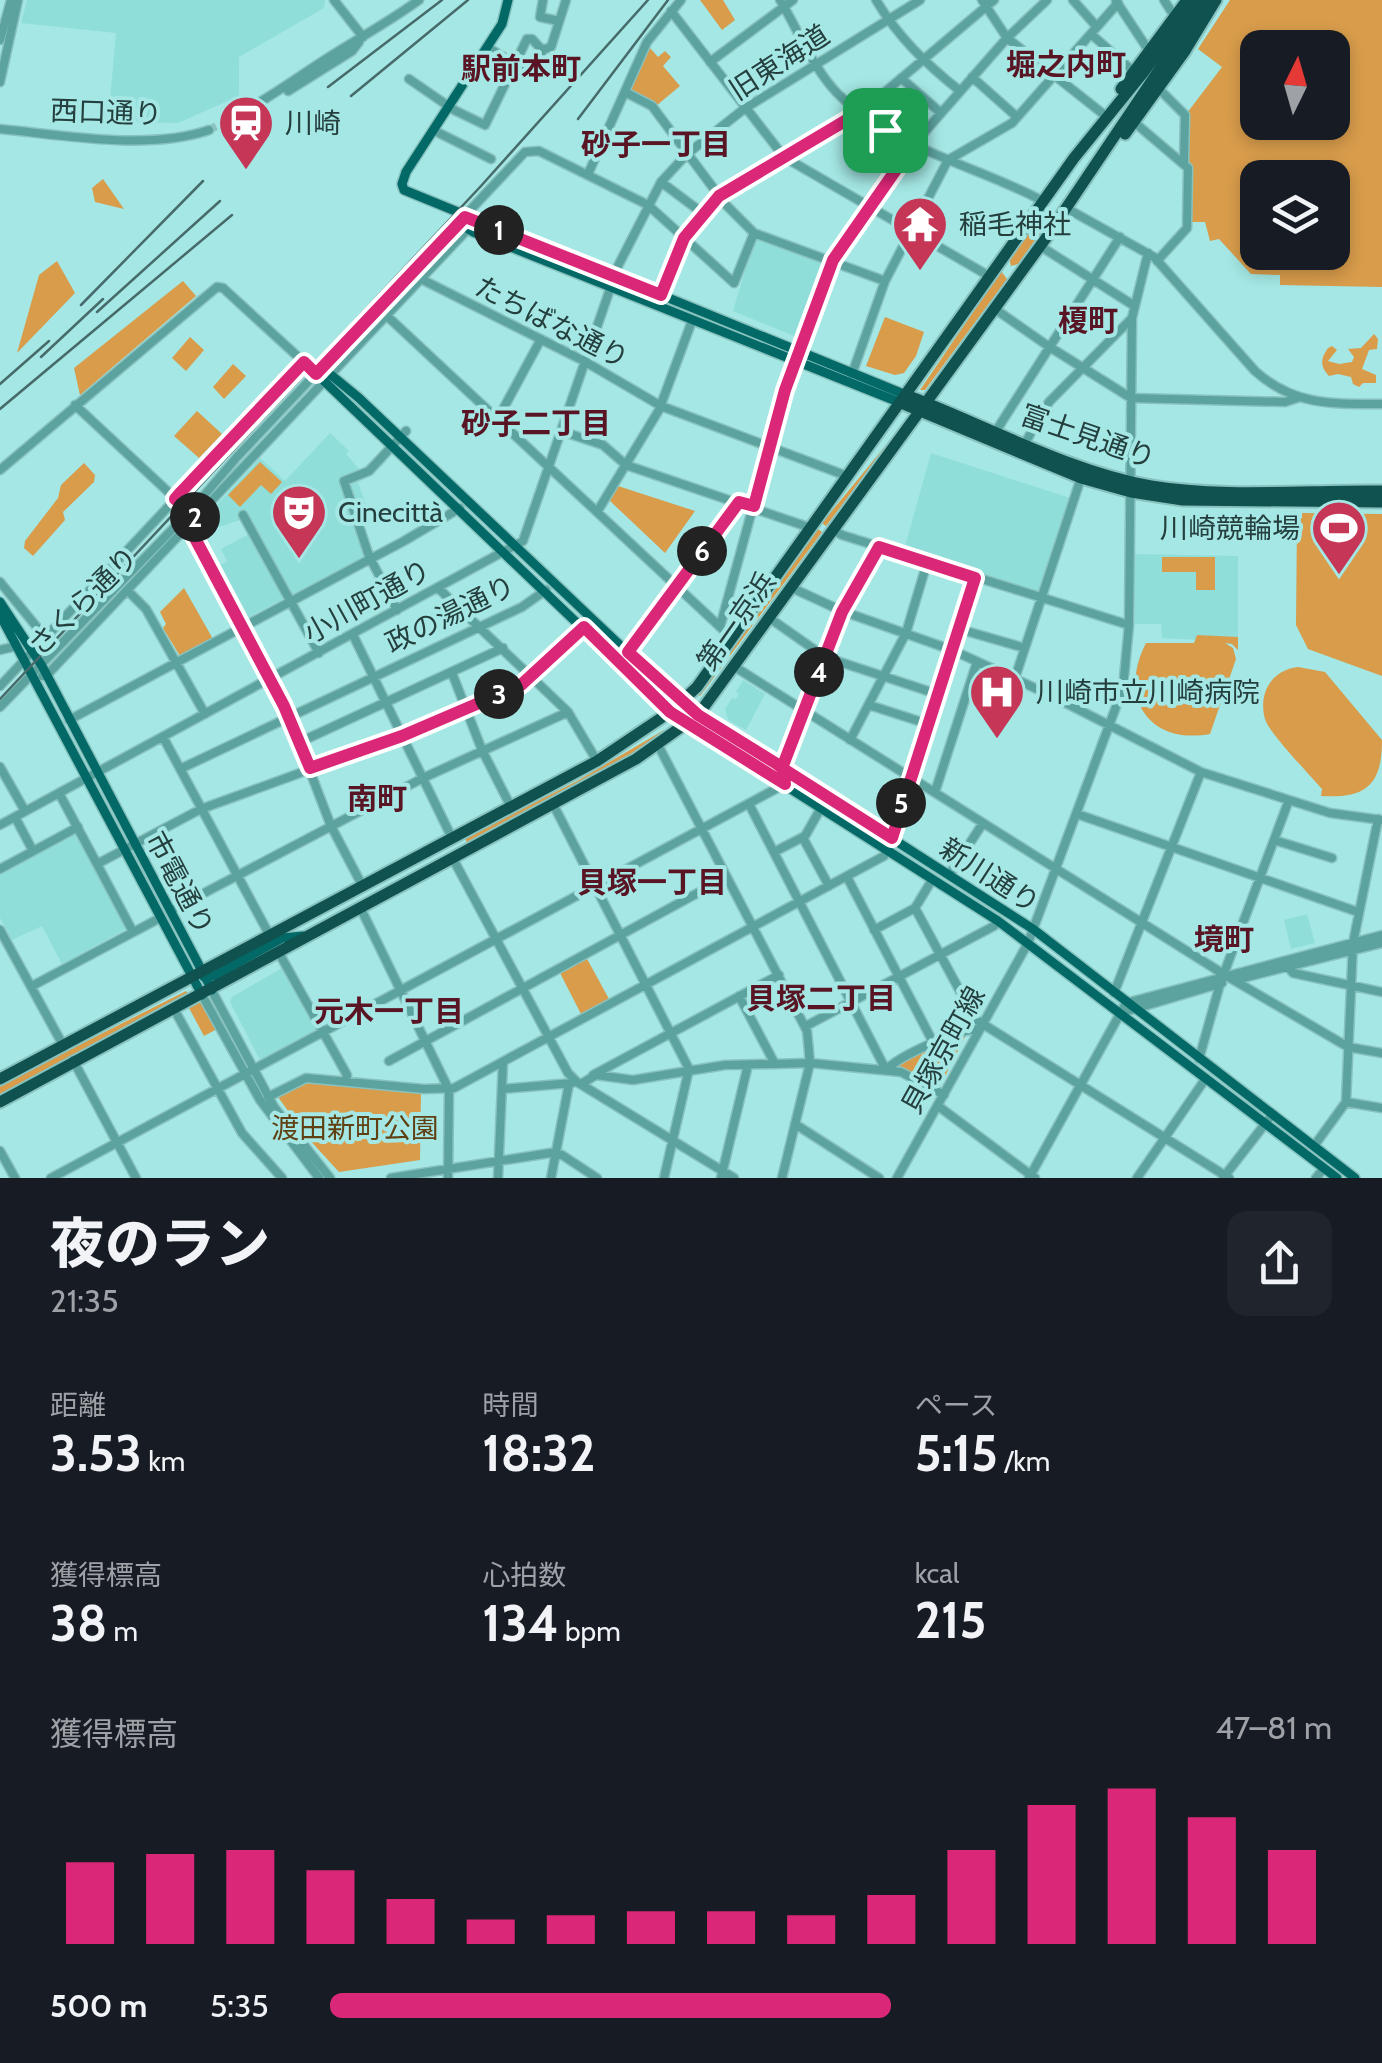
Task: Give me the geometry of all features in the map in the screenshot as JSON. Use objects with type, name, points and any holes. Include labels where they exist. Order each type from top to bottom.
[{"type":"highway","points":[[1074,158],[1102,113],[1187,0]]},
{"type":"highway","name":"第一京浜","points":[[0,1102],[554,804],[658,745],[698,715],[1093,172],[1196,0]]},
{"type":"highway","name":"第一京浜","points":[[0,1079],[200,976],[597,761],[682,703],[812,528],[1074,158],[1206,0]]},
{"type":"highway","points":[[1093,172],[1134,122],[1216,0]]},
{"type":"highway","points":[[1046,197],[1066,208]]},
{"type":"highway","points":[[1046,197],[1058,220]]},
{"type":"highway","points":[[1005,254],[1007,270],[1027,265]]},
{"type":"highway","name":"富士見通り","points":[[903,399],[1081,478],[1183,500],[1250,505],[1382,502]]},
{"type":"highway","name":"富士見通り","points":[[923,408],[996,431],[1131,487],[1382,491]]},
{"type":"main road","points":[[508,0],[505,18],[406,172],[403,188],[612,281],[619,292],[692,321],[719,326]]},
{"type":"main road","points":[[465,217],[468,229],[661,295],[719,326],[903,399]]},
{"type":"main road","points":[[796,357],[852,374],[903,399]]},
{"type":"main road","name":"新川通り","points":[[324,374],[399,438],[682,703],[1032,929],[1196,1064],[1327,1164],[1355,1178]]},
{"type":"main road","name":"新川通り","points":[[399,438],[460,508],[515,547],[546,590],[670,712],[998,921],[1120,1014],[1196,1064]]},
{"type":"main road","name":"市電通り","points":[[0,602],[41,663],[124,850],[160,918],[200,976]]},
{"type":"main road","name":"市電通り","points":[[0,615],[134,844],[207,993]]},
{"type":"main road","points":[[782,768],[785,784]]},
{"type":"main road","points":[[936,883],[948,875]]},
{"type":"main road","points":[[998,921],[1004,910]]},
{"type":"main road","points":[[200,976],[214,976],[282,938],[306,936]]},
{"type":"main road","points":[[1054,962],[1062,952]]},
{"type":"main road","name":"新川通り","points":[[1327,1164],[1336,1178]]},
{"type":"street","points":[[0,40],[14,0]]},
{"type":"street","points":[[0,82],[14,0]]},
{"type":"street","points":[[234,117],[378,30],[419,0]]},
{"type":"street","points":[[543,0],[540,16],[559,21]]},
{"type":"street","points":[[542,50],[551,47],[566,0]]},
{"type":"street","points":[[588,174],[647,42],[681,0]]},
{"type":"street","points":[[710,62],[782,3],[793,0]]},
{"type":"street","points":[[876,0],[922,60],[960,90]]},
{"type":"street","name":"旧東海道","points":[[515,547],[548,468],[612,281],[662,182],[687,154],[744,110],[920,0]]},
{"type":"street","points":[[720,628],[796,357],[833,260],[914,144],[1007,38],[1047,0]]},
{"type":"street","points":[[1074,0],[1094,31],[1134,72]]},
{"type":"street","points":[[1164,0],[1171,11]]},
{"type":"street","points":[[661,295],[684,238],[719,196],[860,112],[987,2],[1007,38],[1102,113]]},
{"type":"street","points":[[852,374],[885,281],[948,160],[1012,123],[1120,2],[1149,52]]},
{"type":"street","points":[[339,3],[363,37]]},
{"type":"street","points":[[782,3],[835,90],[860,112],[948,160],[1046,197]]},
{"type":"street","points":[[671,11],[784,157],[989,276]]},
{"type":"street","points":[[409,79],[485,124],[527,39],[542,50]]},
{"type":"street","points":[[487,47],[534,73],[539,72],[542,50]]},
{"type":"street","points":[[972,77],[1018,117]]},
{"type":"street","points":[[901,78],[941,113]]},
{"type":"street","points":[[1158,88],[1185,115],[1184,162]]},
{"type":"street","points":[[624,92],[652,106],[719,196],[754,232],[885,281]]},
{"type":"street","points":[[1134,122],[1188,168],[1187,228],[1157,261]]},
{"type":"street","name":"西口通り","points":[[0,130],[124,138],[178,137],[209,130]]},
{"type":"street","points":[[433,130],[491,159]]},
{"type":"street","points":[[324,374],[529,150],[540,151],[648,205],[734,282],[754,232]]},
{"type":"street","points":[[662,182],[704,215]]},
{"type":"street","points":[[1066,208],[1148,253],[1255,372],[1297,398]]},
{"type":"street","points":[[324,374],[387,316],[468,229]]},
{"type":"street","points":[[996,431],[1120,237]]},
{"type":"street","points":[[1040,246],[1133,305]]},
{"type":"street","name":"貝塚京町線","points":[[897,1178],[1028,944],[1126,674],[1132,318],[1148,253]]},
{"type":"street","name":"たちばな通り","points":[[421,279],[584,361],[661,406],[848,476]]},
{"type":"street","points":[[0,470],[217,287],[223,288],[304,362],[324,374]]},
{"type":"street","points":[[995,309],[1132,398],[1285,402],[1297,398],[1382,404]]},
{"type":"street","points":[[387,316],[732,638]]},
{"type":"street","points":[[1025,443],[1048,402],[1132,318]]},
{"type":"street","points":[[597,512],[661,406],[692,321]]},
{"type":"street","points":[[495,418],[541,339]]},
{"type":"street","points":[[0,686],[24,660],[41,663],[45,637],[304,362]]},
{"type":"street","name":"さくら通り","points":[[41,663],[127,590],[324,374]]},
{"type":"street","points":[[75,404],[191,518],[289,716],[331,826],[363,887]]},
{"type":"street","points":[[561,431],[603,445],[626,465],[812,528]]},
{"type":"street","points":[[397,610],[370,559],[344,481],[370,471],[399,438]]},
{"type":"street","points":[[1015,678],[1081,478]]},
{"type":"street","points":[[628,652],[739,502]]},
{"type":"street","points":[[69,720],[460,508]]},
{"type":"street","points":[[243,514],[319,653]]},
{"type":"street","name":"さくら通り","points":[[33,676],[41,663],[191,518]]},
{"type":"street","points":[[832,529],[1129,625]]},
{"type":"street","name":"小川町通り","points":[[91,775],[515,547]]},
{"type":"street","points":[[782,768],[842,612],[879,547]]},
{"type":"street","points":[[850,740],[906,633],[927,562]]},
{"type":"street","points":[[268,1097],[306,1078],[448,1090],[884,856],[975,578]]},
{"type":"street","points":[[0,582],[45,637]]},
{"type":"street","points":[[790,587],[842,612],[952,650],[1015,678],[1201,772],[1330,813],[1380,819],[1352,947],[1346,1102],[1310,1151]]},
{"type":"street","points":[[438,588],[568,712],[597,761]]},
{"type":"street","points":[[127,590],[146,609],[205,714]]},
{"type":"street","name":"政の湯通り","points":[[180,769],[522,607],[546,590]]},
{"type":"street","points":[[768,617],[825,657],[937,694]]},
{"type":"street","points":[[97,864],[202,809],[402,736],[533,677],[584,627]]},
{"type":"street","points":[[959,628],[1025,648]]},
{"type":"street","points":[[353,634],[452,838]]},
{"type":"street","points":[[0,650],[17,646]]},
{"type":"street","points":[[300,742],[503,648]]},
{"type":"street","points":[[935,792],[977,662]]},
{"type":"street","points":[[735,667],[1142,922],[1222,980],[1288,967],[1382,935]]},
{"type":"street","points":[[452,673],[482,750],[512,806]]},
{"type":"street","points":[[0,707],[33,676]]},
{"type":"street","points":[[868,705],[928,724]]},
{"type":"street","points":[[170,911],[423,778],[568,712]]},
{"type":"street","points":[[163,737],[270,936]]},
{"type":"street","points":[[658,745],[806,1026],[810,1063],[782,1178]]},
{"type":"street","points":[[0,767],[25,812]]},
{"type":"street","points":[[1114,993],[1201,772]]},
{"type":"street","points":[[0,825],[91,775]]},
{"type":"street","points":[[50,1178],[785,784]]},
{"type":"street","points":[[59,792],[133,932]]},
{"type":"street","points":[[1196,1064],[1222,980],[1290,800]]},
{"type":"street","points":[[554,804],[689,1072],[664,1178]]},
{"type":"street","points":[[749,804],[886,1070]]},
{"type":"street","points":[[774,852],[803,838],[821,808]]},
{"type":"street","points":[[1077,814],[1358,912]]},
{"type":"street","points":[[14,817],[33,851]]},
{"type":"street","points":[[948,875],[983,822]]},
{"type":"street","points":[[0,869],[78,827]]},
{"type":"street","points":[[803,838],[829,886]]},
{"type":"street","points":[[1274,840],[1332,858]]},
{"type":"street","points":[[452,857],[575,1082],[734,1178]]},
{"type":"street","points":[[389,1061],[728,877]]},
{"type":"street","points":[[848,877],[934,1044]]},
{"type":"street","points":[[874,930],[915,908],[936,883]]},
{"type":"street","points":[[360,906],[448,1090],[448,1173]]},
{"type":"street","points":[[915,908],[982,1027],[1080,1082],[1226,1177],[1268,1119]]},
{"type":"street","points":[[32,986],[160,918]]},
{"type":"street","points":[[806,1026],[998,921]]},
{"type":"street","points":[[0,930],[64,1047]]},
{"type":"street","points":[[938,1106],[1031,1177],[1080,1082],[1120,1014],[1130,1006],[1352,947],[1382,943]]},
{"type":"street","points":[[279,953],[347,1075],[346,1081]]},
{"type":"street","points":[[1288,967],[1294,973],[1350,988],[1382,992]]},
{"type":"street","points":[[502,1089],[575,1082],[592,1076],[778,976]]},
{"type":"street","points":[[1237,980],[1348,1047],[1382,1053]]},
{"type":"street","name":"市電通り","points":[[207,993],[274,1122],[319,1178]]},
{"type":"street","points":[[738,996],[776,1064]]},
{"type":"street","points":[[174,1009],[242,1133],[282,1178]]},
{"type":"street","points":[[886,1070],[893,1062],[982,1027]]},
{"type":"street","points":[[74,1060],[136,1178]]},
{"type":"street","points":[[498,1178],[503,1062]]},
{"type":"street","points":[[592,1076],[634,1080],[748,1065],[810,1063],[901,1072],[944,1095]]},
{"type":"street","points":[[722,1174],[748,1065]]},
{"type":"street","name":"市電通り","points":[[250,1072],[330,1178]]},
{"type":"street","points":[[1137,1178],[1209,1074]]},
{"type":"street","points":[[551,1178],[575,1082]]},
{"type":"street","points":[[1346,1102],[1382,1108]]},
{"type":"street","points":[[796,1124],[879,1178]]},
{"type":"street","points":[[0,1151],[15,1178]]},
{"type":"street","points":[[392,1178],[448,1173],[556,1154],[597,1178]]},
{"type":"street","points":[[1316,1178],[1327,1164]]},
{"type":"shaded area","points":[[27,0],[325,0],[324,8],[239,57],[239,96],[178,123],[108,122],[116,33],[21,23]]},
{"type":"shaded area","points":[[755,237],[826,262],[799,338],[733,311]]},
{"type":"shaded area","points":[[330,433],[349,451],[346,454],[360,470],[381,453],[387,461],[358,482],[368,511],[354,515],[365,557],[243,620],[216,568],[227,561],[221,549],[249,534],[240,520],[219,527],[216,521],[203,520],[260,458],[285,481]]},
{"type":"shaded area","points":[[931,453],[1070,498],[1040,592],[904,550]]},
{"type":"shaded area","points":[[1135,554],[1238,556],[1238,642],[1162,638],[1161,624],[1135,624]]},
{"type":"shaded area","points":[[743,680],[765,694],[746,730],[728,720],[725,709],[732,698],[736,699]]},
{"type":"shaded area","points":[[78,832],[128,928],[62,964],[42,926],[12,940],[0,918],[0,871]]},
{"type":"shaded area","points":[[1307,914],[1315,943],[1291,949],[1284,920]]},
{"type":"shaded area","points":[[282,968],[317,1029],[260,1060],[230,1002],[232,997]]},
{"type":"green space","points":[[700,0],[723,0],[735,20],[722,30]]},
{"type":"green space","points":[[1230,0],[1382,0],[1382,287],[1280,285],[1280,275],[1251,274],[1247,270],[1350,270],[1350,160],[1240,160],[1240,262],[1219,239],[1210,241],[1205,222],[1190,222],[1187,113],[1222,67],[1198,49]]},
{"type":"green space","points":[[650,48],[658,57],[665,51],[671,57],[663,66],[680,86],[656,106],[629,92]]},
{"type":"green space","points":[[103,179],[124,209],[95,202],[92,188]]},
{"type":"green space","points":[[1038,217],[1047,223],[1018,264],[1011,266],[1009,258]]},
{"type":"green space","points":[[57,261],[75,293],[17,353],[39,275]]},
{"type":"green space","points":[[1001,271],[1007,279],[925,390],[920,390]]},
{"type":"green space","points":[[183,281],[196,296],[80,395],[74,368]]},
{"type":"green space","points":[[885,317],[924,332],[916,356],[904,373],[895,375],[866,366]]},
{"type":"green space","points":[[1374,334],[1377,349],[1369,350],[1362,369],[1376,375],[1376,383],[1359,387],[1351,377],[1326,373],[1322,363],[1328,348],[1337,350],[1328,361],[1352,362],[1354,357],[1348,349],[1361,348]]},
{"type":"green space","points":[[190,337],[204,350],[186,371],[172,358]]},
{"type":"green space","points":[[233,364],[246,376],[224,399],[213,387]]},
{"type":"green space","points":[[197,411],[222,434],[199,458],[174,436]]},
{"type":"green space","points":[[905,422],[826,526],[822,523]]},
{"type":"green space","points":[[260,462],[282,482],[271,494],[261,485],[240,507],[228,495]]},
{"type":"green space","points":[[84,463],[95,475],[94,482],[63,512],[65,520],[33,556],[24,548],[25,541],[58,498],[61,485]]},
{"type":"green space","points":[[618,486],[695,511],[665,553],[609,500]]},
{"type":"green space","name":"川崎競輪場","points":[[1302,513],[1382,514],[1382,676],[1308,649],[1296,625],[1297,519],[1302,518]]},
{"type":"green space","points":[[818,529],[822,532],[700,696],[698,694]]},
{"type":"green space","points":[[1162,557],[1215,557],[1215,590],[1196,590],[1196,572],[1162,572]]},
{"type":"green space","points":[[184,588],[213,639],[180,656],[163,628],[166,624],[160,612]]},
{"type":"green space","points":[[1197,635],[1238,637],[1238,650],[1225,643],[1233,648],[1236,659],[1210,734],[1170,732],[1144,713],[1135,682],[1138,663],[1146,643],[1194,643]]},
{"type":"green space","points":[[1298,667],[1325,672],[1382,740],[1375,778],[1361,791],[1321,796],[1322,789],[1268,725],[1263,710],[1265,692],[1280,673]]},
{"type":"green space","points":[[664,730],[625,758],[467,843],[465,838],[577,781]]},
{"type":"green space","points":[[586,957],[609,999],[581,1014],[559,971]]},
{"type":"green space","points":[[186,991],[190,996],[0,1095],[0,1085]]},
{"type":"green space","points":[[203,1001],[217,1029],[204,1036],[189,1008]]},
{"type":"green space","points":[[967,1033],[940,1086],[895,1065]]},
{"type":"green space","name":"渡田新町公園","points":[[304,1082],[421,1092],[420,1160],[339,1172],[278,1097]]},
{"type":"tunnel","points":[[209,130],[234,117]]},
{"type":"railway","points":[[328,87],[442,0]]},
{"type":"railway","points":[[351,96],[468,0]]},
{"type":"railway","points":[[0,699],[481,186],[648,0]]},
{"type":"railway","points":[[578,119],[668,0]]},
{"type":"railway","points":[[81,305],[203,181]]},
{"type":"railway","points":[[97,312],[220,201]]},
{"type":"railway","points":[[0,409],[232,215]]},
{"type":"railway","points":[[41,357],[103,299]]},
{"type":"railway","points":[[0,384],[49,341]]},
{"type":"place","name":"川崎","points":[[246,172]]},
{"type":"place","name":"稲毛神社","points":[[920,273]]},
{"type":"place","name":"Cinecittà","points":[[299,561]]},
{"type":"place","name":"川崎競輪場","points":[[1339,577]]},
{"type":"place","name":"川崎市立川崎病院","points":[[997,741]]},
{"type":"district","name":"堀之内町","points":[[1066,65]]},
{"type":"district","name":"駅前本町","points":[[521,69]]},
{"type":"district","name":"砂子一丁目","points":[[656,145]]},
{"type":"district","name":"榎町","points":[[1088,321]]},
{"type":"district","name":"砂子二丁目","points":[[536,424]]},
{"type":"district","name":"南町","points":[[377,799]]},
{"type":"district","name":"貝塚一丁目","points":[[652,883]]},
{"type":"district","name":"境町","points":[[1224,940]]},
{"type":"district","name":"貝塚二丁目","points":[[821,999]]},
{"type":"district","name":"元木一丁目","points":[[389,1012]]},
{"type":"route","points":[[885,130],[860,112],[719,196],[684,238],[661,295],[465,217],[316,374],[304,362],[181,492],[175,499],[195,517],[188,525],[284,706],[310,768],[402,736],[521,685],[584,627],[670,712],[785,784],[782,768],[842,612],[879,547],[975,578],[892,838],[782,768],[777,764],[698,715],[628,652],[739,502],[754,506],[785,390],[833,260],[914,144],[885,130]]}]
